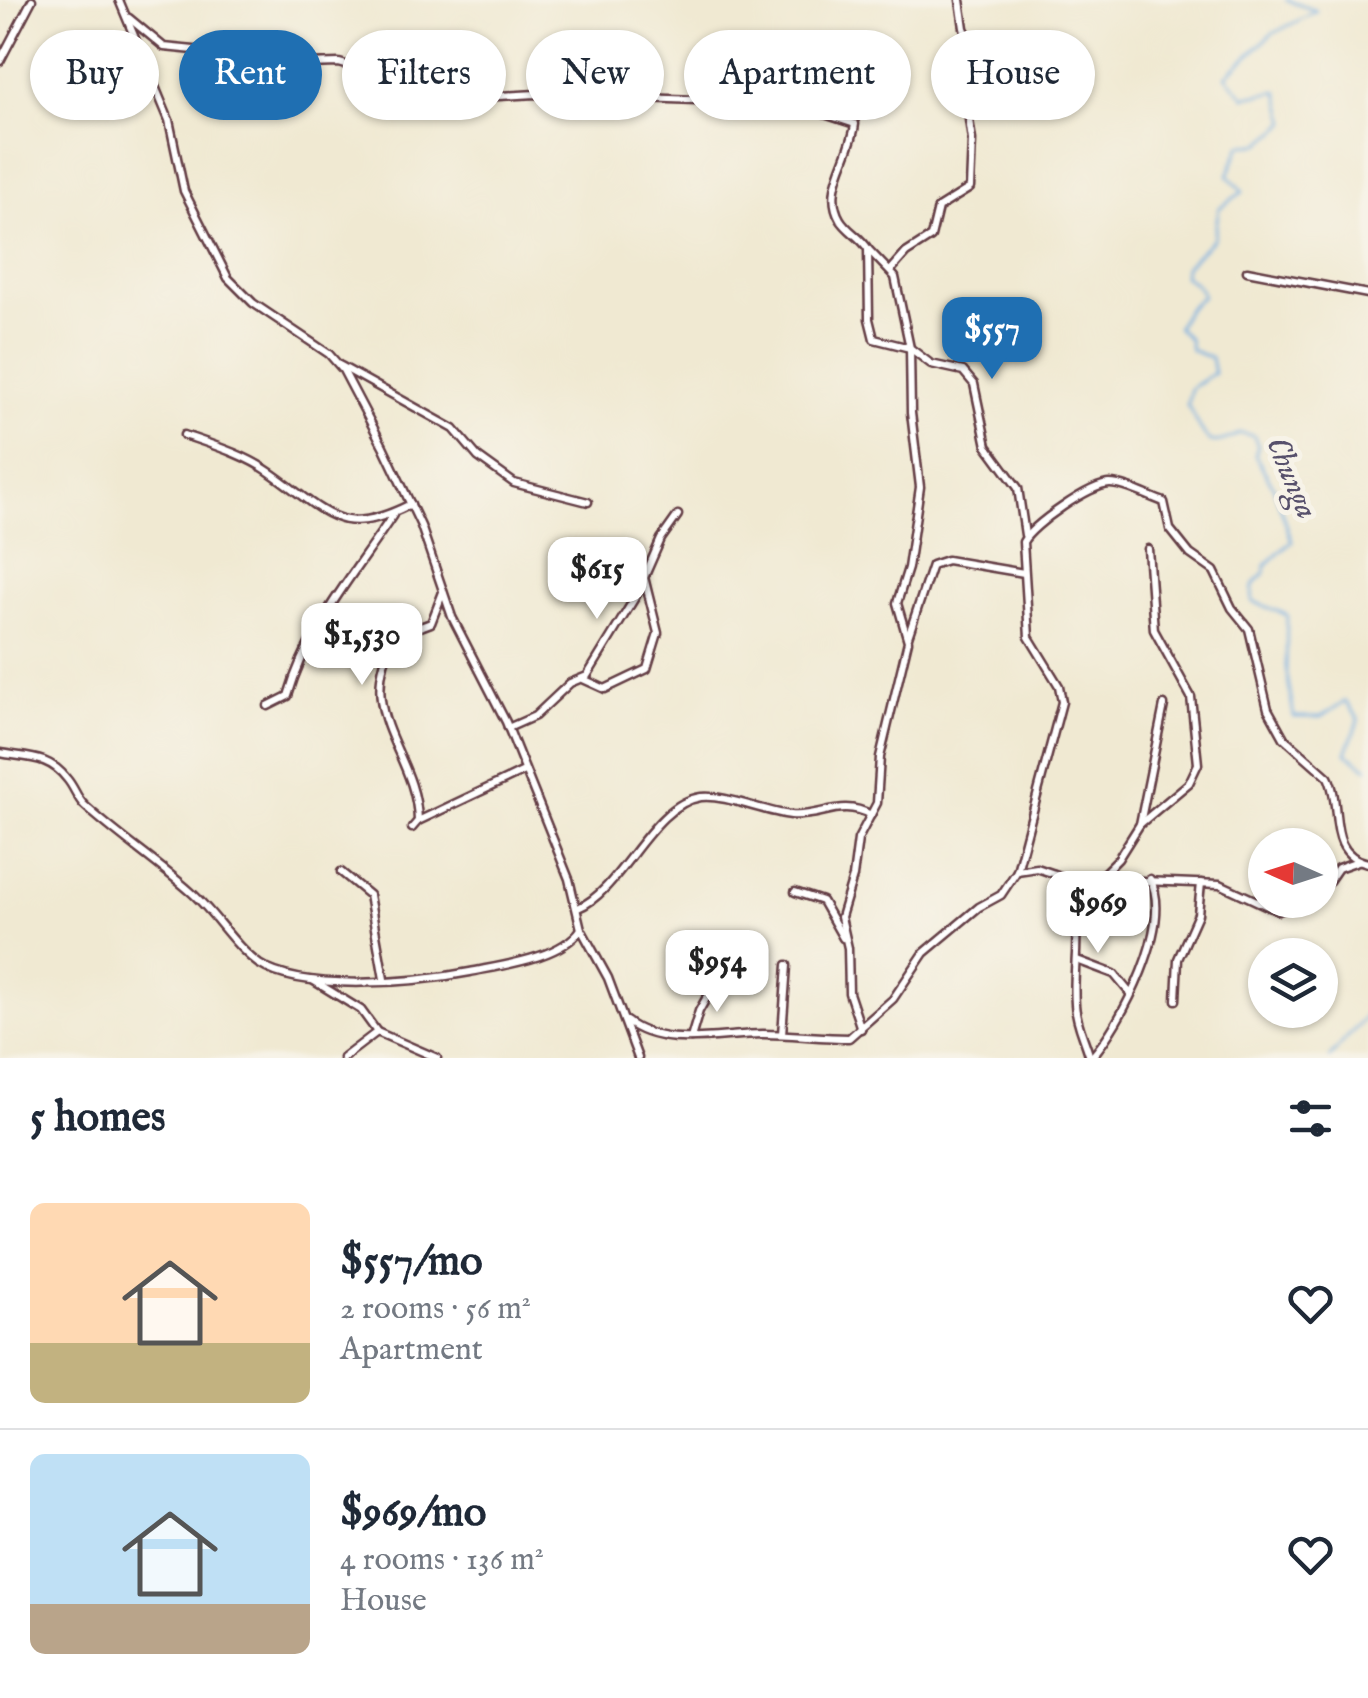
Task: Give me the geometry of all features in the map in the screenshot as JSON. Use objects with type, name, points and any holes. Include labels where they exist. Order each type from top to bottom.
[{"type":"street","points":[[0,61],[32,0]]},
{"type":"street","points":[[119,0],[170,120],[184,191],[228,278],[253,303],[294,326],[340,366],[454,429],[478,457],[514,482],[588,502]]},
{"type":"street","points":[[891,270],[906,253],[931,237],[938,208],[970,188],[972,140],[966,100],[972,85],[974,49],[964,28],[960,0]]},
{"type":"street","points":[[129,18],[164,46],[204,51],[240,66],[339,64],[464,98],[617,96],[723,101],[751,110],[812,110],[854,124],[834,198],[842,222],[891,270],[901,296],[910,348],[911,413],[920,487],[908,568],[897,603],[908,638]]},
{"type":"street","points":[[625,1020],[640,1032],[691,1038],[782,1034],[849,1038],[894,999],[924,953],[978,907],[1002,895],[1017,871],[1062,702],[1059,686],[1029,638],[1024,573],[1026,536],[1018,488],[989,452],[974,384],[963,371],[931,364],[910,348],[874,339],[869,319],[868,249]]},
{"type":"street","points":[[1246,271],[1368,294]]},
{"type":"street","points":[[340,366],[411,504],[452,618],[491,686],[578,908],[582,929],[625,1020],[638,1058]]},
{"type":"street","points":[[184,435],[260,466],[319,512],[346,523],[378,520],[411,504]]},
{"type":"street","points":[[1026,536],[1088,491],[1108,484],[1164,502],[1170,530],[1190,554],[1214,571],[1227,601],[1249,629],[1271,716],[1289,746],[1331,782],[1340,837],[1350,856],[1368,862]]},
{"type":"street","points":[[268,706],[288,696],[320,619],[347,587],[395,512]]},
{"type":"street","points":[[508,728],[535,716],[570,683],[582,678],[608,644],[678,515]]},
{"type":"street","points":[[1140,824],[1190,782],[1198,764],[1191,697],[1154,630],[1148,549]]},
{"type":"street","points":[[862,1029],[849,993],[848,948],[841,917],[853,877],[858,838],[872,815],[908,638],[932,565],[947,560],[1024,573]]},
{"type":"street","points":[[582,678],[604,689],[648,668],[658,633],[643,576]]},
{"type":"street","points":[[444,591],[431,623],[396,636],[382,666],[380,692],[388,730],[413,789],[416,825],[524,771]]},
{"type":"street","points":[[1072,905],[1124,853],[1140,824],[1164,705]]},
{"type":"street","points":[[0,754],[42,758],[60,770],[81,802],[194,894],[256,961],[280,974],[313,980],[452,976],[505,966],[570,943],[582,929]]},
{"type":"street","points":[[578,908],[598,896],[663,822],[690,800],[717,798],[802,816],[854,806],[872,815]]},
{"type":"street","points":[[1338,868],[1359,861]]},
{"type":"street","points":[[1017,871],[1037,868],[1054,874],[1220,884],[1248,898]]},
{"type":"street","points":[[341,872],[369,895],[384,979]]},
{"type":"street","points":[[1054,874],[1072,905],[1080,952],[1075,1010],[1090,1058]]},
{"type":"street","points":[[1090,1058],[1116,1023],[1156,927],[1158,899],[1150,879]]},
{"type":"street","points":[[1176,1000],[1178,959],[1198,914],[1201,884]]},
{"type":"street","points":[[794,892],[822,901],[848,948]]},
{"type":"street","points":[[1077,960],[1114,974],[1130,992]]},
{"type":"street","points":[[782,1034],[787,965]]},
{"type":"street","points":[[691,1038],[699,1011],[717,979]]},
{"type":"street","points":[[313,980],[362,1010],[377,1032],[438,1058]]},
{"type":"street","points":[[343,1058],[377,1032]]},
{"type":"waterway","name":"Chunga","points":[[1286,0],[1317,11],[1272,34],[1226,76],[1245,97],[1278,91],[1287,122],[1261,144],[1241,145],[1228,175],[1243,192],[1219,208],[1214,238],[1185,267],[1184,276],[1198,286],[1203,296],[1189,307],[1177,327],[1189,339],[1191,350],[1211,358],[1214,373],[1191,388],[1187,405],[1212,441],[1241,433],[1254,436],[1258,446],[1255,455],[1273,486],[1292,541],[1265,566],[1265,573],[1253,585],[1252,601],[1287,615],[1286,668],[1294,717],[1321,717],[1345,701],[1359,719],[1346,753],[1368,768]]},
{"type":"waterway","name":"Chunga","points":[[1329,1058],[1368,1014]]}]
